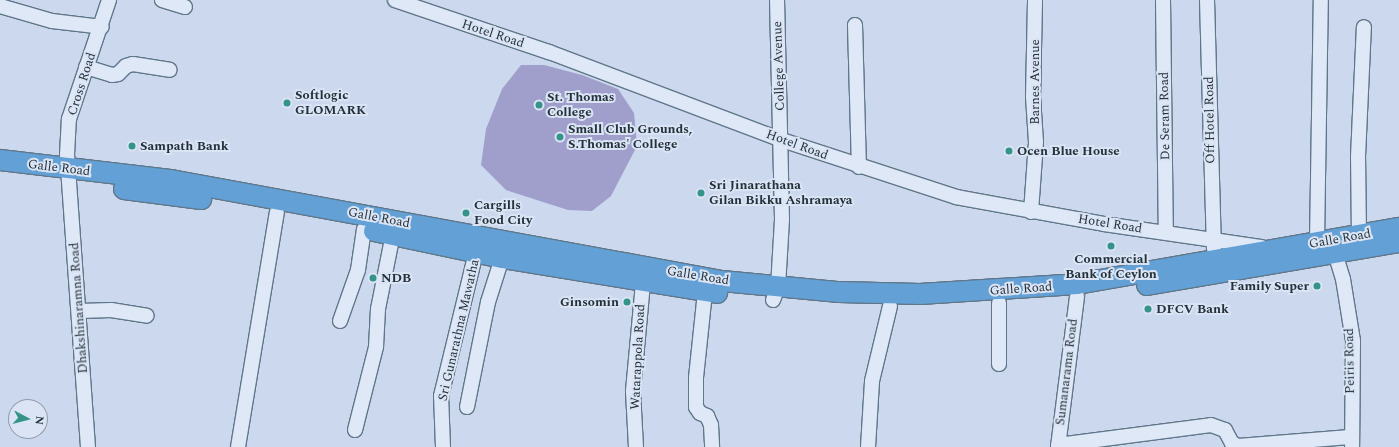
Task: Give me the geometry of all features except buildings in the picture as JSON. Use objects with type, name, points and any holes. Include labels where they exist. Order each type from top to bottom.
[{"type":"highway","name":"Galle Road","points":[[0,160],[70,176],[277,212],[364,229],[478,244],[502,258],[644,275],[776,294],[890,306],[999,303],[1077,296],[1215,258],[1335,253],[1399,242]]},
{"type":"highway","name":"Galle Road","points":[[0,171],[70,176],[171,180],[478,244],[644,275],[704,292],[776,294],[920,294],[1036,288],[1145,273],[1215,258],[1281,250],[1399,228]]},
{"type":"street","name":"Cross Road","points":[[70,176],[67,155],[70,119],[86,67],[102,27],[109,0]]},
{"type":"street","points":[[162,0],[185,7]]},
{"type":"street","name":"Hotel Road","points":[[395,0],[549,52],[782,140],[859,167],[956,197],[1031,212],[1166,232],[1215,258]]},
{"type":"street","name":"College Avenue","points":[[776,294],[782,219],[782,140],[777,0]]},
{"type":"street","name":"Barnes Avenue","points":[[1031,212],[1036,142],[1033,97],[1036,0]]},
{"type":"street","name":"De Seram Road","points":[[1163,0],[1166,232]]},
{"type":"street","name":"Off Hotel Road","points":[[1208,0],[1215,258]]},
{"type":"street","points":[[1317,243],[1321,0]]},
{"type":"street","points":[[0,6],[52,21],[102,27]]},
{"type":"street","points":[[855,25],[859,167]]},
{"type":"street","points":[[1359,236],[1358,157],[1364,27]]},
{"type":"street","points":[[86,67],[112,75],[118,74],[126,66],[133,64],[170,70]]},
{"type":"street","name":"Dhakshinaramna Road","points":[[70,176],[88,447]]},
{"type":"street","points":[[238,447],[277,212]]},
{"type":"street","points":[[340,321],[358,270],[364,229]]},
{"type":"street","points":[[355,430],[376,347],[378,309],[393,234]]},
{"type":"street","name":"Sri Gunarathna Mawatha","points":[[443,447],[441,396],[478,244]]},
{"type":"street","name":"Peiris Road","points":[[1335,253],[1342,279],[1353,340],[1351,442]]},
{"type":"street","points":[[467,408],[488,302],[502,258]]},
{"type":"street","name":"Watarappola Road","points":[[636,447],[633,391],[644,275]]},
{"type":"street","points":[[704,292],[696,378],[696,407],[700,413],[707,416],[711,425],[712,447]]},
{"type":"street","name":"Sumanarama Road","points":[[1058,446],[1077,296]]},
{"type":"street","points":[[999,303],[1000,364]]},
{"type":"street","points":[[868,447],[872,381],[890,306]]},
{"type":"street","points":[[80,311],[111,310],[147,316]]},
{"type":"street","points":[[1058,446],[1211,425],[1225,430],[1232,443],[1238,446],[1351,442]]},
{"type":"shaded area","name":"Small Club Grounds, S.Thomas' College","points":[[521,65],[544,65],[582,75],[618,89],[634,113],[637,146],[611,196],[592,211],[568,210],[506,190],[481,165],[486,129],[502,89]]},
{"type":"place","name":"Softlogic GLOMARK","points":[[287,103]]},
{"type":"place","name":"St. Thomas College","points":[[539,105]]},
{"type":"place","name":"Small Club Grounds, S.Thomas' College","points":[[560,137]]},
{"type":"place","name":"Sampath Bank","points":[[132,146]]},
{"type":"place","name":"Ocen Blue House","points":[[1009,151]]},
{"type":"place","name":"Sri Jinarathana Gilan Bikku Ashramaya","points":[[701,193]]},
{"type":"place","name":"Cargills Food City","points":[[466,213]]},
{"type":"place","name":"Commercial Bank of Ceylon","points":[[1111,246]]},
{"type":"place","name":"NDB","points":[[373,278]]},
{"type":"place","name":"Family Super","points":[[1317,286]]},
{"type":"place","name":"Ginsomin","points":[[627,302]]},
{"type":"place","name":"DFCV Bank","points":[[1148,309]]}]
